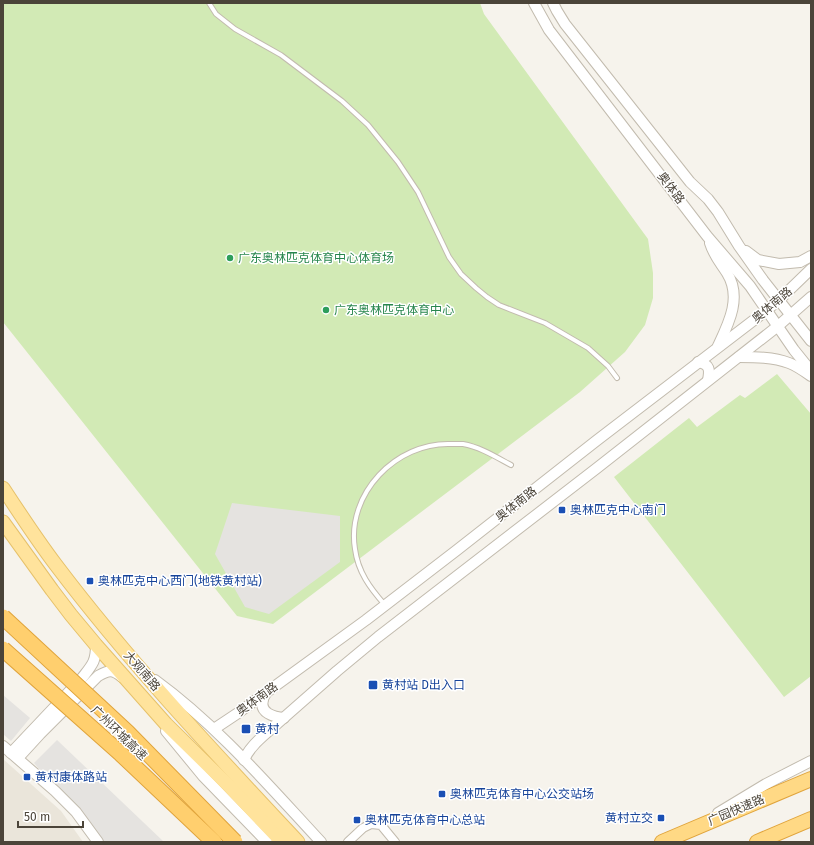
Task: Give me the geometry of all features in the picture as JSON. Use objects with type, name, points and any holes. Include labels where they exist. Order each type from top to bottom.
[{"type":"highway","points":[[3,617],[127,732],[234,842]]},
{"type":"highway","name":"广州环城高速","points":[[3,626],[95,710],[234,842]]},
{"type":"highway","name":"广州环城高速","points":[[3,649],[121,754],[214,842]]},
{"type":"highway","points":[[3,661],[39,690],[210,842]]},
{"type":"highway","name":"广园快速路","points":[[662,842],[811,779]]},
{"type":"highway","points":[[757,842],[811,819]]},
{"type":"main road","name":"大观南路","points":[[3,488],[55,564],[140,670],[298,842]]},
{"type":"main road","name":"大观南路","points":[[3,522],[71,616],[130,684],[166,724],[227,784],[282,842]]},
{"type":"street","name":"奥体路","points":[[534,3],[549,30],[708,236],[750,286],[811,371]]},
{"type":"street","name":"奥体路","points":[[552,3],[565,24],[671,159],[718,212],[739,246],[763,280],[811,341]]},
{"type":"street","points":[[657,169],[666,169],[670,165],[671,159]]},
{"type":"street","points":[[708,236],[712,252],[731,280],[734,296],[734,306],[727,328],[716,348]]},
{"type":"street","points":[[739,246],[758,260],[770,263],[779,264],[800,262],[811,256]]},
{"type":"street","name":"奥体南路","points":[[214,729],[268,692],[386,605],[779,300],[811,269]]},
{"type":"street","name":"奥体南路","points":[[244,760],[251,747],[378,637],[739,357],[811,297]]},
{"type":"street","points":[[739,357],[760,357],[781,360],[790,363],[811,376]]},
{"type":"street","points":[[698,362],[704,363],[709,368],[710,373],[708,380]]},
{"type":"street","points":[[15,756],[90,668],[95,661],[96,645]]},
{"type":"street","points":[[140,670],[165,688],[214,729],[321,842]]},
{"type":"street","points":[[15,756],[40,734],[98,676],[105,672],[116,672],[130,684],[155,718],[203,776],[267,842]]},
{"type":"street","points":[[268,692],[263,700],[262,707],[270,715],[278,718],[284,718]]},
{"type":"street","points":[[3,746],[55,791],[76,812],[98,842]]},
{"type":"street","points":[[692,829],[766,784],[811,761]]},
{"type":"street","points":[[348,842],[371,824],[381,825],[395,842]]},
{"type":"lane","points":[[209,3],[216,14],[235,29],[281,55],[342,101],[368,125],[398,162],[418,192],[449,256],[461,274],[476,288],[499,305],[545,323],[588,348],[608,366],[618,378]]},
{"type":"lane","points":[[386,605],[372,591],[364,577],[355,549],[355,520],[359,506],[367,490],[379,475],[411,451],[428,446],[445,444],[463,444],[485,451],[511,465]]},
{"type":"shaded area","points":[[232,503],[340,516],[340,562],[269,614],[245,607],[215,554]]},
{"type":"shaded area","points":[[3,695],[30,718],[11,741],[3,734]]},
{"type":"shaded area","points":[[57,740],[164,842],[101,842],[34,763]]},
{"type":"shaded area","points":[[3,759],[61,811],[83,842],[3,842]]},
{"type":"green space","name":"广东奥林匹克体育中心","points":[[3,3],[480,3],[484,14],[648,239],[653,273],[653,298],[645,325],[625,352],[580,392],[273,624],[237,616],[3,322]]},
{"type":"green space","points":[[777,374],[811,414],[811,676],[784,697],[614,477],[689,418],[697,427],[740,395],[745,398]]},
{"type":"place","name":"广东奥林匹克体育中心体育场","points":[[230,258]]},
{"type":"place","name":"广东奥林匹克体育中心","points":[[326,310]]},
{"type":"place","name":"奥林匹克中心南门","points":[[562,510]]},
{"type":"place","name":"奥林匹克中心西门(地铁黄村站)","points":[[90,581]]},
{"type":"place","name":"黄村站 D出入口","points":[[373,685]]},
{"type":"place","name":"黄村","points":[[246,729]]},
{"type":"place","name":"黄村康体路站","points":[[27,777]]},
{"type":"place","name":"奥林匹克体育中心公交站场","points":[[442,794]]},
{"type":"place","name":"黄村立交","points":[[661,818]]},
{"type":"place","name":"奥林匹克体育中心总站","points":[[357,820]]}]
